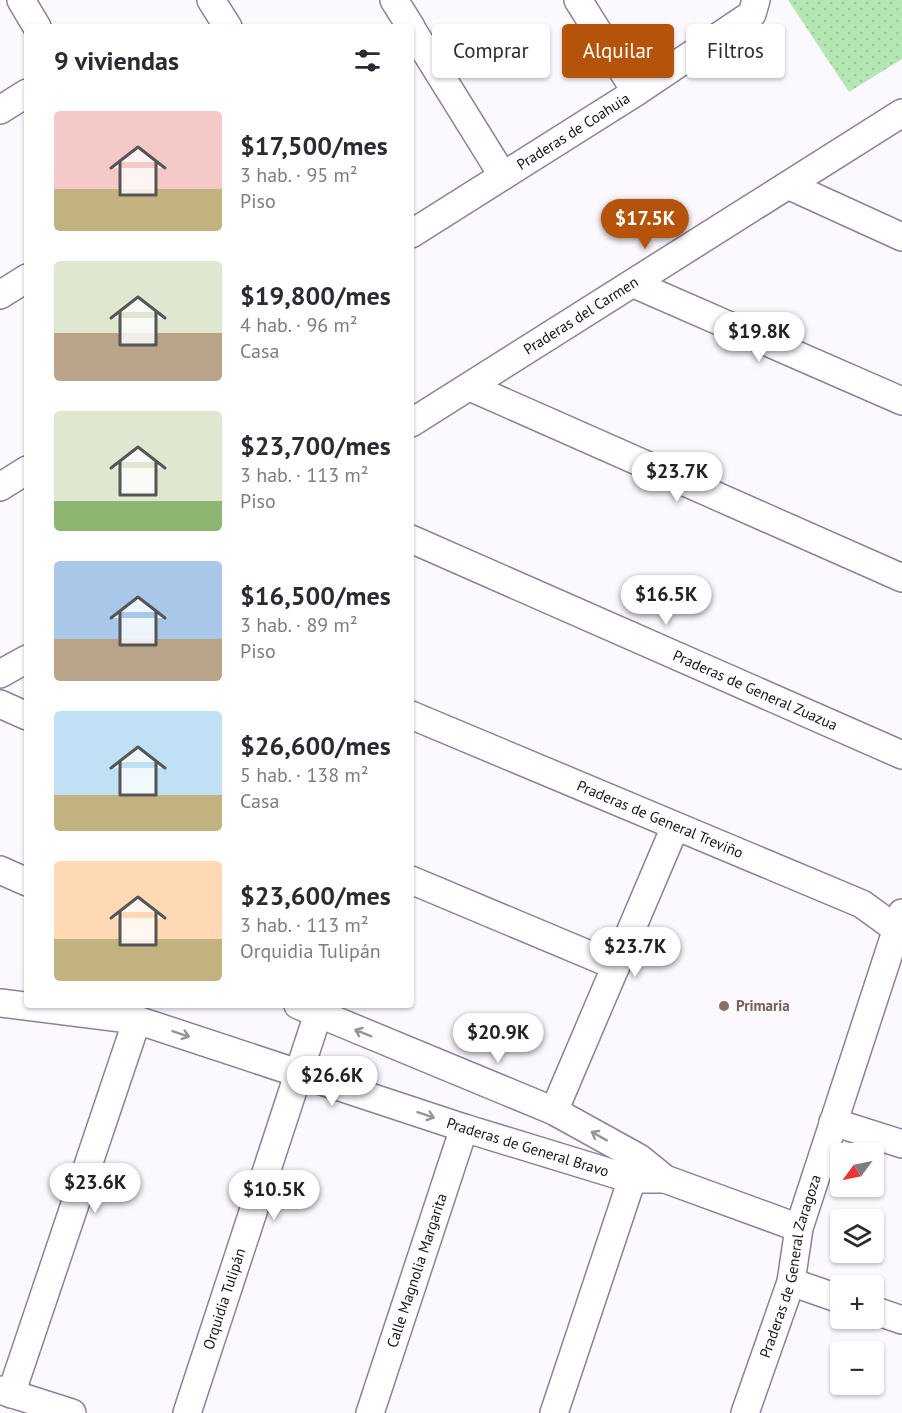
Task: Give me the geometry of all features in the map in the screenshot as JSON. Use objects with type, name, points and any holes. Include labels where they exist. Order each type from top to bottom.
[{"type":"street","points":[[21,0],[35,24]]},
{"type":"street","points":[[211,0],[226,24]]},
{"type":"street","points":[[394,0],[409,24]]},
{"type":"street","points":[[578,0],[636,93]]},
{"type":"street","name":"Praderas de Coahuia","points":[[414,232],[636,93],[752,14],[756,0]]},
{"type":"street","points":[[414,32],[503,176]]},
{"type":"street","points":[[0,110],[24,95]]},
{"type":"street","name":"Praderas del Carmen","points":[[414,421],[902,113]]},
{"type":"street","points":[[789,186],[902,237]]},
{"type":"street","points":[[0,295],[24,280]]},
{"type":"street","points":[[634,284],[902,400]]},
{"type":"street","points":[[470,387],[902,578]]},
{"type":"street","points":[[0,487],[24,472]]},
{"type":"street","name":"Praderas de General Zuazua","points":[[414,540],[902,755]]},
{"type":"street","points":[[0,674],[24,661]]},
{"type":"street","points":[[0,704],[24,715]]},
{"type":"street","name":"Praderas de General Treviño","points":[[414,716],[862,904],[900,925]]},
{"type":"street","points":[[554,1111],[675,827]]},
{"type":"street","points":[[0,870],[24,881]]},
{"type":"street","points":[[414,881],[616,966]]},
{"type":"street","name":"Praderas de General Zaragoza","points":[[746,1413],[791,1282],[800,1228],[833,1122],[900,925]]},
{"type":"street","name":"Praderas de General Bravo","points":[[0,1003],[24,1006]]},
{"type":"street","name":"Praderas de General Bravo","points":[[40,1008],[137,1020],[464,1128],[635,1168],[800,1228]]},
{"type":"street","name":"Praderas de General Bravo","points":[[308,1010],[554,1111],[635,1168]]},
{"type":"street","name":"Orquidia Tulipán","points":[[187,1413],[299,1072],[308,1010]]},
{"type":"street","points":[[72,1413],[6,1392],[137,1020]]},
{"type":"street","points":[[833,1122],[902,1144]]},
{"type":"street","name":"Calle Magnolia Margarita","points":[[370,1413],[464,1128]]},
{"type":"street","points":[[554,1413],[635,1168]]},
{"type":"street","points":[[791,1282],[830,1296]]},
{"type":"street","points":[[884,1314],[902,1320]]},
{"type":"green space","points":[[788,0],[902,0],[902,59],[849,92]]},
{"type":"place","name":"Primaria","points":[[724,1006]]}]
